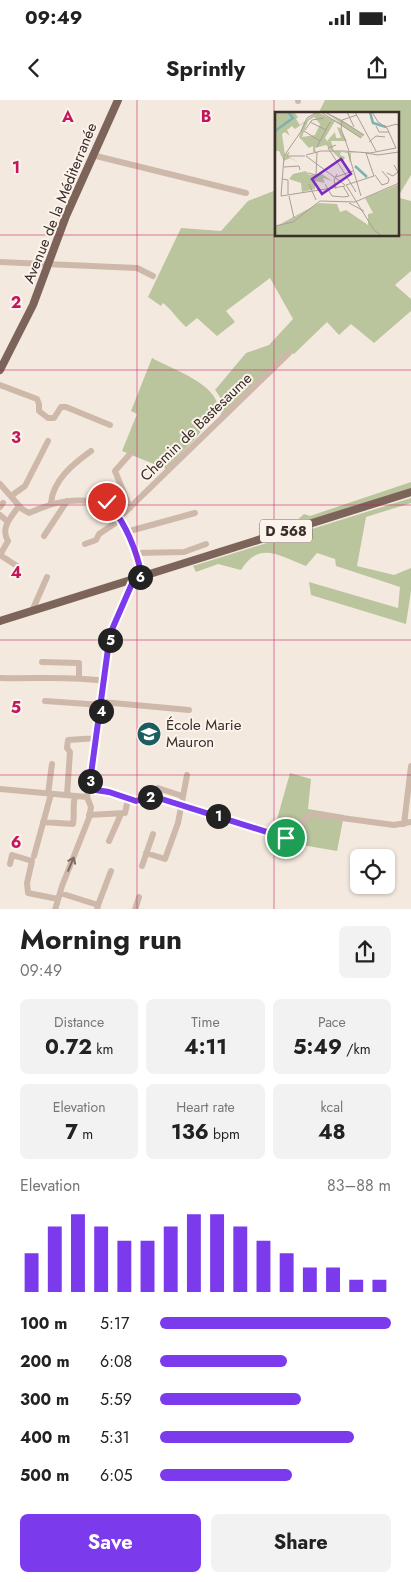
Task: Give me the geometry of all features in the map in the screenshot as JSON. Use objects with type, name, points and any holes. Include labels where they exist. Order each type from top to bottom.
[{"type":"main road","name":"Avenue de la Méditerranée","points":[[0,370],[33,305],[66,216],[118,100]]},
{"type":"main road","name":"D 568","points":[[0,621],[411,492]]},
{"type":"street","points":[[92,155],[246,193]]},
{"type":"street","points":[[0,262],[50,262],[84,266],[137,268],[154,276]]},
{"type":"street","name":"Chemin de Bastesaume","points":[[85,544],[96,540],[99,534],[120,519],[289,353]]},
{"type":"street","points":[[0,385],[37,399],[40,404],[39,412],[48,418],[54,418],[63,407],[110,425]]},
{"type":"street","points":[[10,496],[25,486],[48,441]]},
{"type":"street","points":[[51,504],[51,495],[63,476],[73,464],[91,451]]},
{"type":"street","points":[[130,454],[115,471],[130,508]]},
{"type":"street","points":[[0,484],[19,506],[29,513],[51,504],[67,501],[107,502],[120,519],[136,553],[138,578],[110,634],[106,681],[87,797],[91,807],[55,909]]},
{"type":"street","points":[[44,536],[67,501]]},
{"type":"street","points":[[17,566],[0,555],[8,541],[3,532],[7,521],[19,506]]},
{"type":"street","points":[[126,532],[195,512]]},
{"type":"street","points":[[0,515],[7,521]]},
{"type":"street","points":[[136,553],[184,552],[206,544]]},
{"type":"street","points":[[32,611],[47,577]]},
{"type":"street","points":[[42,662],[79,663],[79,677]]},
{"type":"street","points":[[0,678],[66,680],[79,677],[106,681]]},
{"type":"street","points":[[44,701],[188,710]]},
{"type":"street","points":[[67,795],[70,752],[67,748],[68,740],[97,738]]},
{"type":"street","points":[[34,856],[50,794],[52,764]]},
{"type":"street","points":[[404,824],[411,766]]},
{"type":"street","points":[[146,853],[165,859],[178,823],[180,804],[187,775]]},
{"type":"street","points":[[158,788],[182,796]]},
{"type":"street","points":[[0,789],[87,797]]},
{"type":"street","points":[[89,789],[109,792],[136,801],[152,796],[286,838],[295,834],[306,817],[312,814],[394,826],[411,822]]},
{"type":"street","points":[[43,822],[73,824],[72,808],[75,796]]},
{"type":"street","points":[[109,841],[121,814],[126,810],[128,799]]},
{"type":"street","points":[[89,815],[121,814]]},
{"type":"street","points":[[142,866],[153,834]]},
{"type":"street","points":[[10,864],[12,855],[32,861],[28,892],[59,896],[97,907],[111,870]]},
{"type":"street","points":[[135,909],[139,897]]},
{"type":"green space","points":[[325,100],[411,100],[411,175],[399,195],[400,198],[411,201],[411,271],[395,285],[411,299],[411,311],[374,343],[351,324],[339,335],[327,322],[294,354],[286,352],[220,417],[222,403],[215,390],[246,353],[269,345],[293,319],[270,278],[226,311],[235,322],[217,336],[197,318],[186,327],[163,303],[161,306],[148,297],[181,228],[221,231],[248,201],[275,190],[275,236],[398,236],[398,112],[319,112]]},
{"type":"green space","points":[[152,358],[202,384],[210,391],[219,409],[194,440],[166,469],[122,451],[137,414],[131,411]]},
{"type":"green space","points":[[411,482],[411,488],[301,523],[295,522],[304,514],[310,516]]},
{"type":"green space","points":[[411,498],[411,503],[366,517],[357,566],[394,575],[411,568],[411,591],[406,624],[311,595],[309,582],[398,608],[400,587],[336,566],[335,559],[317,553],[306,566],[279,555],[263,553],[255,555],[241,570],[218,564],[196,572],[193,566]]},
{"type":"green space","points":[[290,773],[311,779],[308,809],[344,815],[337,851],[284,842],[272,837]]},
{"type":"place","name":"École Marie Mauron","points":[[149,734]]},
{"type":"route","points":[[107,502],[119,518],[138,556],[142,577],[134,579],[110,634],[106,681],[89,789],[109,792],[136,801],[152,796],[286,838]]}]
